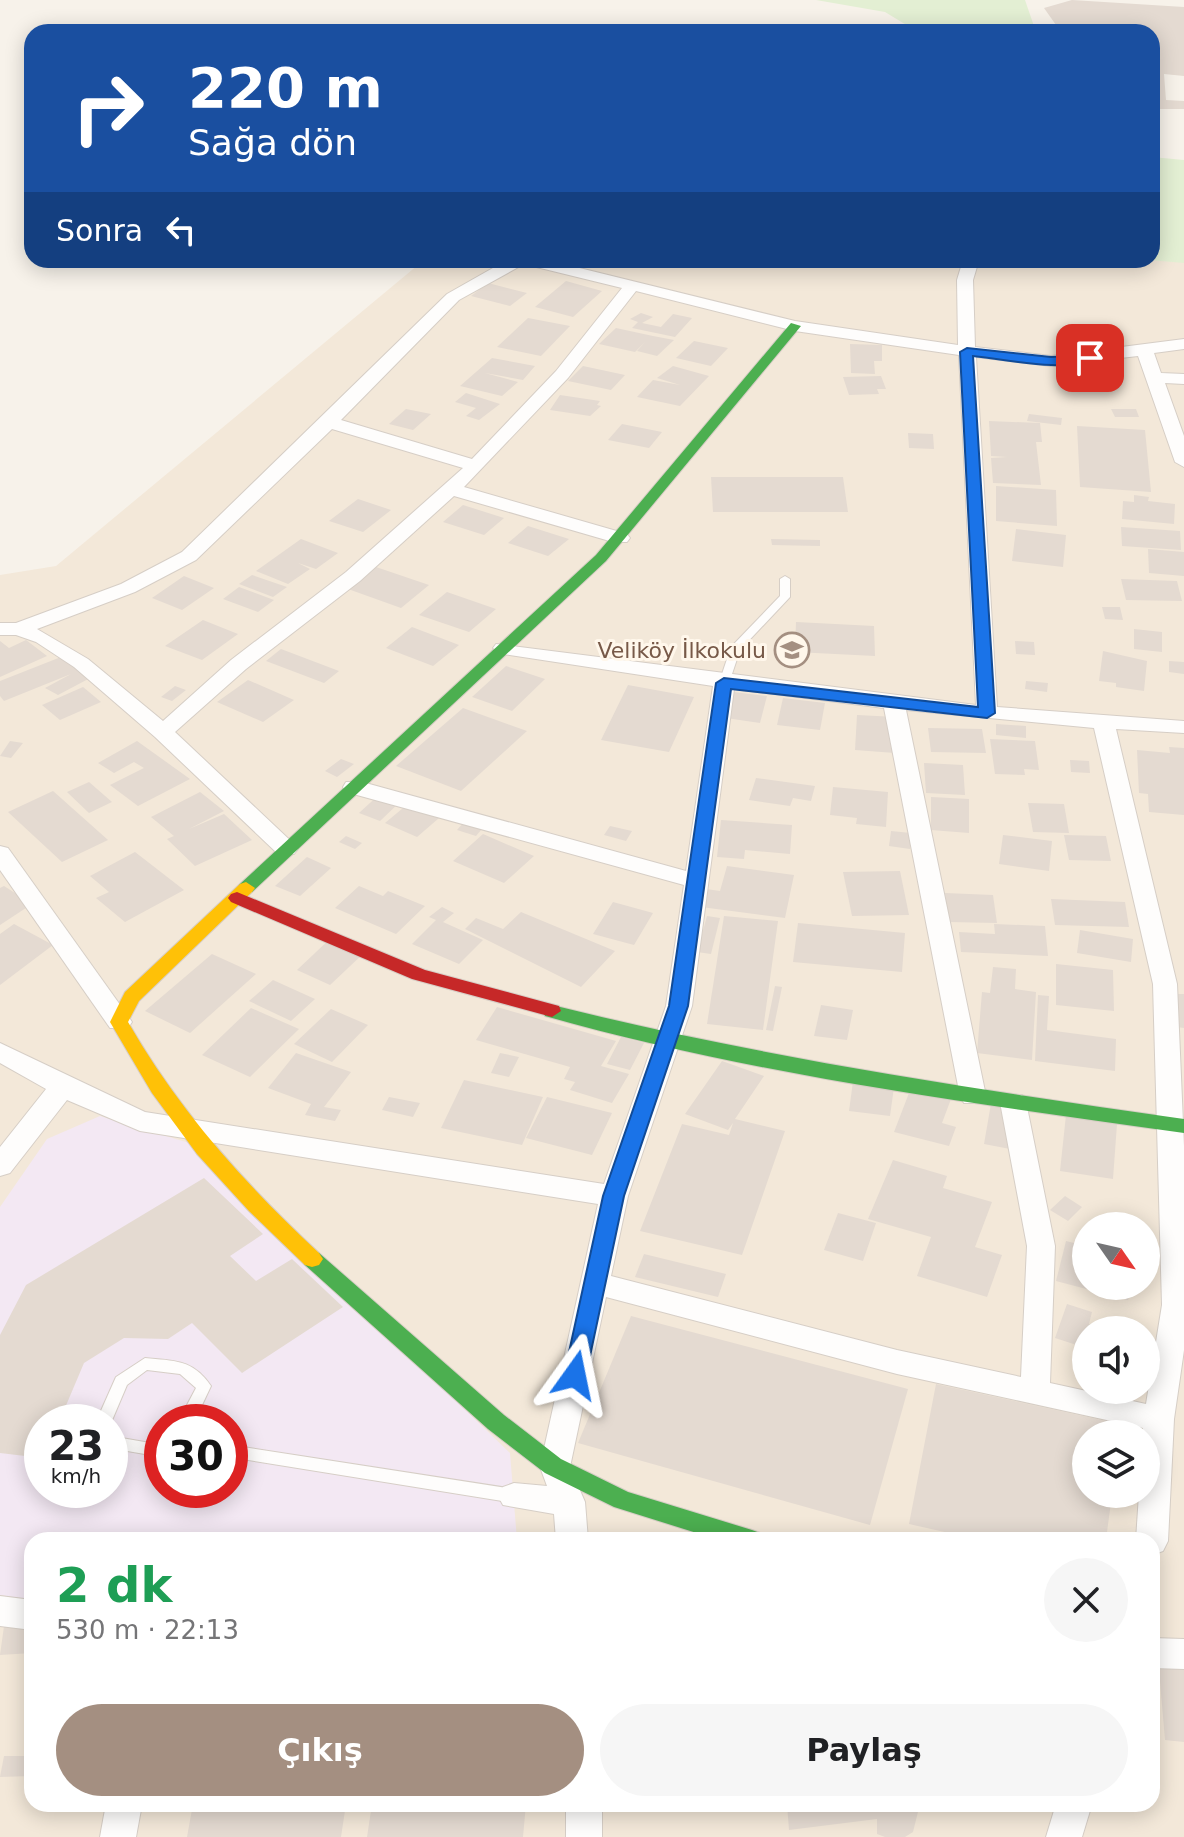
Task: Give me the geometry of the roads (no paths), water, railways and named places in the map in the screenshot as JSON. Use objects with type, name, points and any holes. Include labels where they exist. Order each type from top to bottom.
[{"type":"street","points":[[9,629],[128,588],[189,556],[453,297],[505,268]]},
{"type":"street","points":[[563,268],[795,326],[967,352],[1051,361],[1184,344]]},
{"type":"street","points":[[969,268],[965,280],[967,352],[987,713]]},
{"type":"street","points":[[163,732],[202,694],[308,615],[449,489],[607,322],[633,284]]},
{"type":"street","points":[[119,1022],[132,997],[620,538],[795,326]]},
{"type":"street","points":[[1145,351],[1184,462]]},
{"type":"street","points":[[1157,378],[1184,379]]},
{"type":"street","points":[[329,422],[473,465]]},
{"type":"street","points":[[449,489],[620,538]]},
{"type":"street","points":[[9,629],[43,638],[81,663],[163,732],[286,849]]},
{"type":"street","points":[[503,648],[724,683],[894,705],[1184,727]]},
{"type":"street","points":[[571,1532],[569,1502],[555,1467],[614,1196],[679,1006],[724,683]]},
{"type":"street","points":[[894,705],[973,1096]]},
{"type":"street","points":[[1103,722],[1175,984],[1176,1305],[1159,1419],[1153,1532]]},
{"type":"street","points":[[354,787],[696,881]]},
{"type":"street","points":[[0,853],[119,1022],[134,1057],[185,1126],[232,1182],[354,1295],[555,1467],[633,1503],[726,1532]]},
{"type":"street","points":[[237,898],[419,975],[666,1042],[973,1096],[1176,1125]]},
{"type":"street","points":[[0,1052],[63,1087],[140,1121],[614,1196]]},
{"type":"street","points":[[0,1166],[63,1087]]},
{"type":"street","points":[[1013,1102],[1041,1246],[1035,1392]]},
{"type":"street","points":[[595,1283],[897,1362],[1159,1419]]},
{"type":"street","points":[[514,1496],[569,1502]]},
{"type":"street","points":[[0,1611],[24,1614]]},
{"type":"street","points":[[1160,1653],[1184,1654]]},
{"type":"street","points":[[118,1837],[123,1812]]},
{"type":"street","points":[[584,1812],[584,1837]]},
{"type":"street","points":[[1064,1837],[1072,1812]]},
{"type":"lane","points":[[724,683],[735,649],[785,597],[785,579]]},
{"type":"lane","points":[[111,1404],[121,1381],[145,1364],[184,1368],[204,1386],[195,1404]]},
{"type":"lane","points":[[248,1454],[514,1496]]},
{"type":"place","name":"Veliköy İlkokulu","points":[[792,650]]}]
